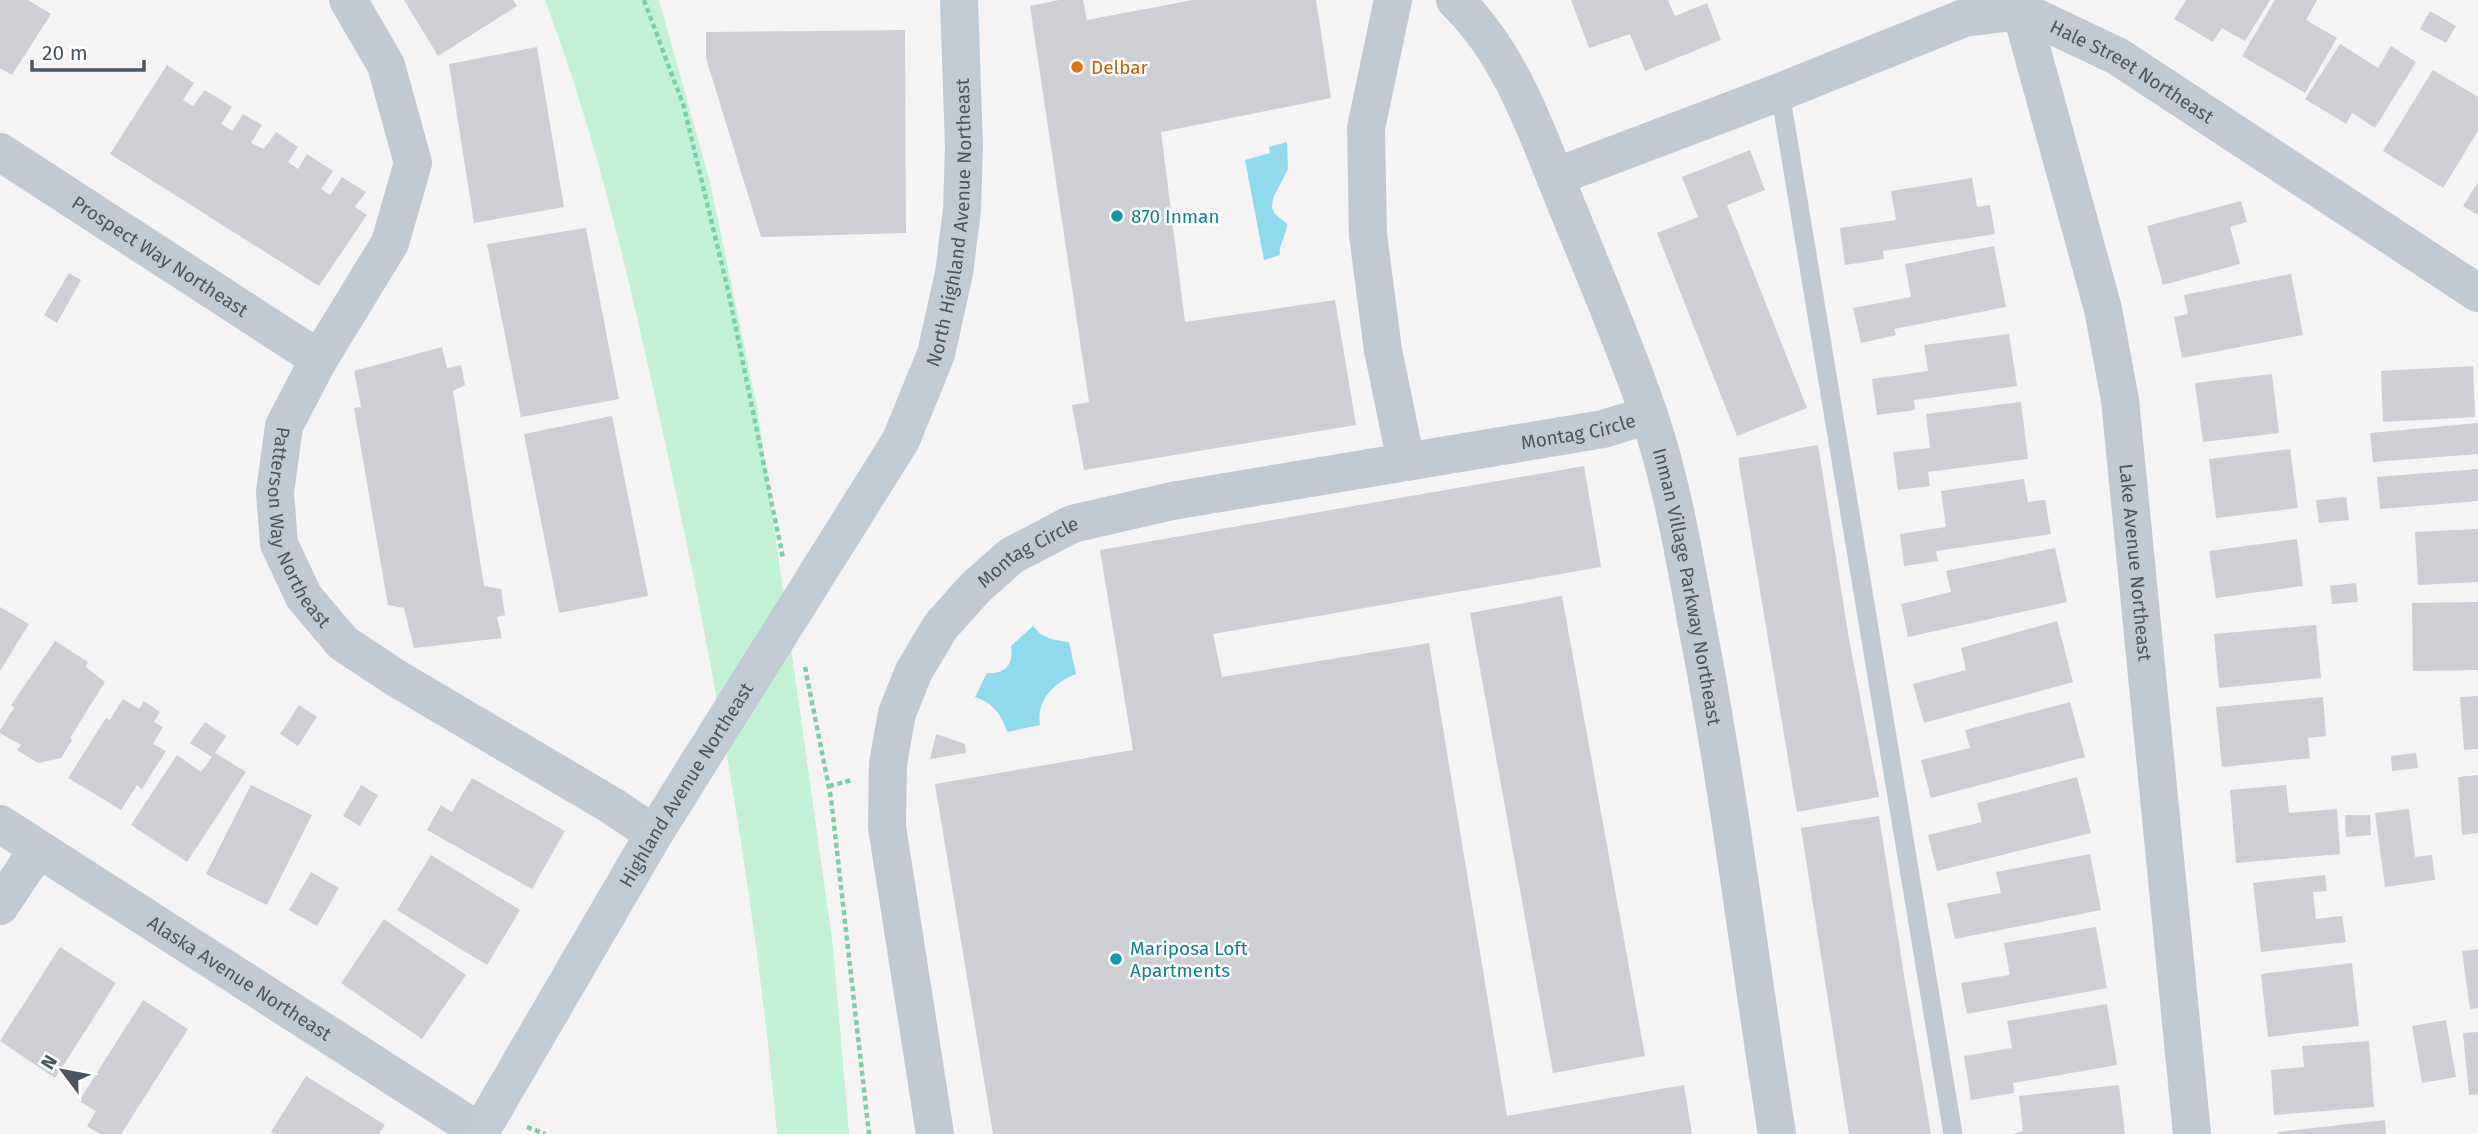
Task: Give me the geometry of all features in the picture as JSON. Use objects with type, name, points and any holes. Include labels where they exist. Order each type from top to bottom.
[{"type":"main road","name":"North Highland Avenue Northeast","points":[[901,440],[936,354],[954,273],[962,210],[964,159],[959,0]]},
{"type":"main road","name":"Highland Avenue Northeast","points":[[479,1133],[654,834],[901,440]]},
{"type":"street","name":"Patterson Way Northeast","points":[[348,0],[386,65],[413,163],[390,243],[319,359],[284,426],[275,492],[279,544],[303,597],[343,643],[654,834]]},
{"type":"street","points":[[1393,0],[1366,128],[1368,235],[1383,350],[1406,462]]},
{"type":"street","name":"Inman Village Parkway Northeast","points":[[1455,0],[1483,30],[1507,68],[1555,177],[1649,415],[1672,502],[1717,724],[1777,1134]]},
{"type":"street","points":[[1555,177],[1780,92],[1964,18],[2020,6]]},
{"type":"street","name":"Hale Street Northeast","points":[[2020,6],[2117,56],[2478,293]]},
{"type":"street","name":"Lake Avenue Northeast","points":[[2020,6],[2103,309],[2120,400],[2192,1134]]},
{"type":"street","name":"Prospect Way Northeast","points":[[0,152],[319,359]]},
{"type":"street","name":"Montag Circle","points":[[934,1134],[887,827],[888,765],[897,713],[914,671],[941,626],[975,588],[1011,555],[1072,524],[1172,501],[1603,429],[1649,415]]},
{"type":"street","name":"Alaska Avenue Northeast","points":[[0,824],[479,1133]]},
{"type":"street","points":[[0,906],[38,849]]},
{"type":"lane","points":[[1780,92],[1953,1134]]},
{"type":"path","points":[[520,1124],[545,1134]]},
{"type":"green space","points":[[545,0],[659,0],[710,182],[758,412],[833,947],[849,1134],[777,1134],[758,957],[745,869],[716,694],[682,519],[612,214],[581,106]]},
{"type":"water","points":[[1287,142],[1288,169],[1273,198],[1272,208],[1287,224],[1287,228],[1280,255],[1264,260],[1245,160],[1270,153],[1269,147]]},
{"type":"water","points":[[1033,626],[1045,636],[1069,642],[1076,674],[1054,687],[1048,694],[1041,708],[1040,725],[1007,732],[996,710],[975,697],[987,673],[999,672],[1007,667],[1011,658],[1011,646]]},
{"type":"building","points":[[0,0],[28,0],[51,14],[12,75],[0,68]]},
{"type":"building","points":[[404,0],[513,0],[517,6],[438,56]]},
{"type":"building","name":"870 Inman","points":[[1059,0],[1083,0],[1087,20],[1193,0],[1316,0],[1331,98],[1161,132],[1185,322],[1335,300],[1356,425],[1084,470],[1072,405],[1089,402],[1030,6]]},
{"type":"building","points":[[1571,0],[1668,0],[1675,16],[1707,3],[1721,40],[1645,71],[1630,34],[1589,48]]},
{"type":"building","points":[[2186,0],[2270,0],[2245,41],[2222,28],[2213,42],[2174,19]]},
{"type":"building","points":[[2275,0],[2317,0],[2306,20],[2337,38],[2305,93],[2242,56]]},
{"type":"building","points":[[2430,11],[2456,26],[2446,43],[2420,29]]},
{"type":"building","points":[[905,30],[906,233],[761,237],[706,58],[706,32]]},
{"type":"building","points":[[2340,44],[2378,68],[2391,46],[2416,62],[2375,128],[2352,113],[2346,124],[2305,99]]},
{"type":"building","points":[[537,47],[564,207],[474,223],[449,64]]},
{"type":"building","points":[[167,65],[194,83],[183,100],[193,106],[205,90],[232,107],[221,124],[232,131],[243,114],[262,125],[251,143],[264,149],[276,132],[298,147],[288,162],[298,169],[307,154],[333,171],[321,189],[330,195],[342,177],[366,192],[355,207],[367,215],[319,286],[110,154]]},
{"type":"building","points":[[2433,70],[2478,97],[2478,131],[2443,188],[2383,151]]},
{"type":"building","points":[[1750,150],[1765,190],[1727,205],[1807,408],[1737,436],[1657,233],[1698,217],[1682,177]]},
{"type":"building","points":[[1972,178],[1977,207],[1990,205],[1995,234],[1883,251],[1884,259],[1845,265],[1840,228],[1896,220],[1891,191]]},
{"type":"building","points":[[2478,182],[2478,215],[2463,206]]},
{"type":"building","points":[[2241,201],[2247,222],[2230,227],[2240,264],[2163,285],[2147,226]]},
{"type":"building","points":[[586,228],[619,399],[521,417],[487,244]]},
{"type":"building","points":[[1994,246],[2006,307],[1894,329],[1896,335],[1861,343],[1853,308],[1911,297],[1905,264]]},
{"type":"building","points":[[69,273],[81,280],[57,323],[44,315]]},
{"type":"building","points":[[2291,274],[2303,335],[2182,358],[2174,317],[2188,314],[2184,295]]},
{"type":"building","points":[[2009,334],[2017,386],[1914,400],[1915,410],[1877,415],[1872,379],[1928,371],[1924,345]]},
{"type":"building","points":[[442,347],[447,368],[461,365],[465,385],[453,391],[484,586],[501,589],[505,615],[497,617],[502,638],[414,648],[404,608],[388,605],[354,408],[361,407],[354,371]]},
{"type":"building","points":[[2473,366],[2475,417],[2383,422],[2381,371]]},
{"type":"building","points":[[2272,374],[2279,433],[2203,442],[2195,383]]},
{"type":"building","points":[[2021,402],[2028,459],[1928,472],[1930,486],[1898,490],[1893,452],[1930,448],[1926,414]]},
{"type":"building","points":[[612,416],[648,596],[559,613],[524,434]]},
{"type":"building","points":[[2478,423],[2478,454],[2373,462],[2370,433]]},
{"type":"building","points":[[1818,445],[1849,639],[1879,797],[1797,812],[1738,458]]},
{"type":"building","points":[[2290,449],[2298,508],[2216,518],[2209,459]]},
{"type":"building","name":"Mariposa Loft Apartments","points":[[1584,466],[1601,567],[1213,634],[1222,677],[1429,643],[1507,1116],[1684,1085],[1692,1134],[993,1134],[935,784],[1133,750],[1100,550]]},
{"type":"building","points":[[2478,469],[2478,501],[2380,509],[2377,477]]},
{"type":"building","points":[[2024,479],[2028,502],[2045,500],[2051,534],[1936,551],[1938,561],[1904,566],[1900,534],[1946,527],[1941,491]]},
{"type":"building","points":[[2346,497],[2349,520],[2319,523],[2316,500]]},
{"type":"building","points":[[2478,529],[2478,582],[2418,585],[2415,532]]},
{"type":"building","points":[[2297,539],[2303,586],[2216,598],[2209,551]]},
{"type":"building","points":[[2055,548],[2067,602],[1908,637],[1901,604],[1951,592],[1946,571]]},
{"type":"building","points":[[2356,583],[2358,602],[2332,604],[2330,586]]},
{"type":"building","points":[[1562,596],[1645,1056],[1553,1073],[1470,613]]},
{"type":"building","points":[[2478,602],[2478,670],[2413,671],[2412,603]]},
{"type":"building","points":[[0,607],[29,624],[0,671]]},
{"type":"building","points":[[2057,621],[2073,682],[1924,723],[1913,684],[1966,670],[1961,648]]},
{"type":"building","points":[[2316,625],[2321,678],[2219,688],[2214,634]]},
{"type":"building","points":[[55,641],[88,662],[86,667],[105,682],[70,738],[72,740],[61,758],[38,763],[17,750],[21,745],[0,733],[0,730],[14,708],[11,705]]},
{"type":"building","points":[[2478,696],[2478,749],[2464,750],[2460,697]]},
{"type":"building","points":[[2323,697],[2326,736],[2308,738],[2310,758],[2222,767],[2216,707]]},
{"type":"building","points":[[123,699],[139,709],[144,701],[160,712],[154,722],[163,727],[153,744],[166,751],[142,789],[137,785],[121,810],[68,778],[106,718],[110,720]]},
{"type":"building","points":[[2070,702],[2085,757],[1931,798],[1921,760],[1970,748],[1965,730]]},
{"type":"building","points":[[299,705],[317,717],[298,746],[280,734]]},
{"type":"building","points":[[205,722],[226,736],[215,753],[246,772],[187,862],[131,825],[177,755],[201,772],[212,757],[190,743]]},
{"type":"building","points":[[936,734],[965,744],[966,753],[930,759]]},
{"type":"building","points":[[2416,753],[2418,768],[2392,771],[2391,756]]},
{"type":"building","points":[[2478,775],[2478,833],[2462,835],[2458,777]]},
{"type":"building","points":[[2077,777],[2091,833],[1937,871],[1928,835],[1982,822],[1977,803]]},
{"type":"building","points":[[472,778],[565,831],[532,889],[427,830],[441,805],[452,812]]},
{"type":"building","points":[[251,785],[312,815],[267,905],[206,874]]},
{"type":"building","points":[[361,785],[378,795],[360,826],[343,816]]},
{"type":"building","points":[[2286,785],[2289,813],[2337,809],[2340,854],[2236,863],[2230,790]]},
{"type":"building","points":[[2409,809],[2415,857],[2432,855],[2435,880],[2385,887],[2375,813]]},
{"type":"building","points":[[2345,815],[2370,815],[2371,835],[2346,837]]},
{"type":"building","points":[[1879,816],[1931,1134],[1849,1134],[1801,828]]},
{"type":"building","points":[[2090,854],[2101,910],[1955,939],[1947,903],[2001,893],[1996,872]]},
{"type":"building","points":[[431,855],[520,910],[487,965],[397,910]]},
{"type":"building","points":[[311,872],[339,888],[317,926],[289,910]]},
{"type":"building","points":[[2325,875],[2327,891],[2313,892],[2316,919],[2342,916],[2346,942],[2261,952],[2253,883]]},
{"type":"building","points":[[384,919],[466,975],[422,1039],[341,983]]},
{"type":"building","points":[[2096,927],[2107,988],[1967,1014],[1961,983],[2010,975],[2004,943]]},
{"type":"building","points":[[60,947],[116,983],[55,1078],[0,1041]]},
{"type":"building","points":[[2478,949],[2478,1008],[2470,1009],[2462,951]]},
{"type":"building","points":[[2352,963],[2359,1026],[2268,1037],[2261,974]]},
{"type":"building","points":[[143,1000],[188,1029],[121,1134],[100,1134],[87,1126],[96,1111],[79,1101]]},
{"type":"building","points":[[2107,1004],[2117,1065],[2013,1083],[2014,1093],[1971,1100],[1964,1056],[2012,1048],[2007,1021]]},
{"type":"building","points":[[2446,1020],[2456,1077],[2422,1083],[2412,1026]]},
{"type":"building","points":[[2478,1032],[2478,1094],[2469,1095],[2463,1033]]},
{"type":"building","points":[[2369,1041],[2374,1107],[2274,1115],[2271,1070],[2304,1067],[2302,1046]]},
{"type":"building","points":[[306,1076],[385,1125],[379,1134],[271,1132]]},
{"type":"building","points":[[2119,1085],[2125,1134],[2012,1134],[2023,1131],[2019,1096]]},
{"type":"building","points":[[2385,1120],[2386,1134],[2278,1134],[2278,1132]]},
{"type":"place","name":"Delbar","points":[[1077,67]]},
{"type":"place","name":"870 Inman","points":[[1117,216]]},
{"type":"place","name":"Mariposa Loft Apartments","points":[[1116,959]]}]
